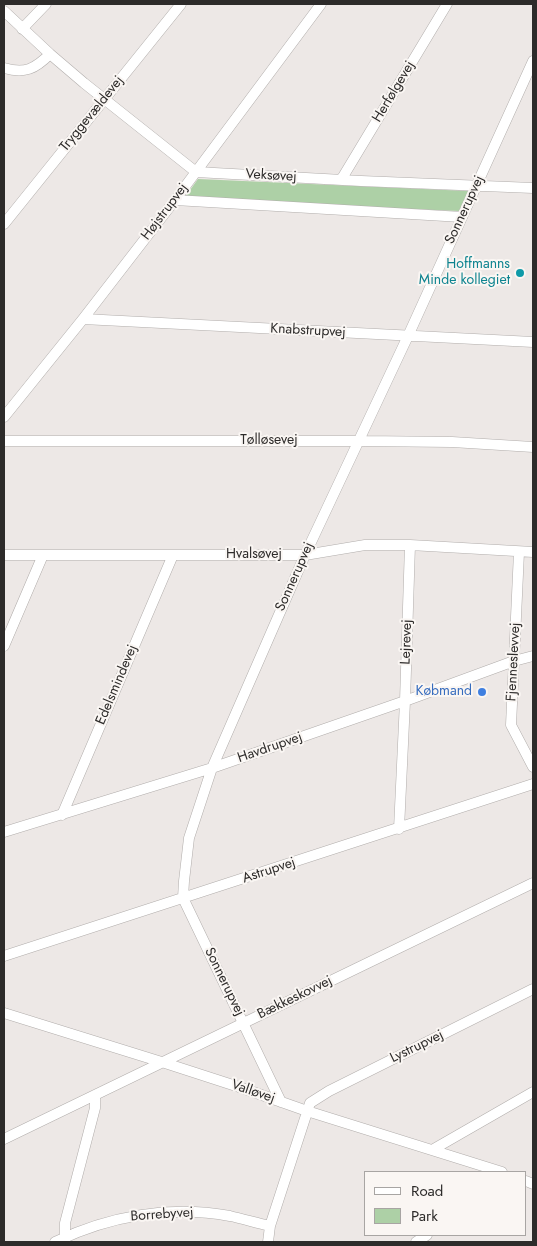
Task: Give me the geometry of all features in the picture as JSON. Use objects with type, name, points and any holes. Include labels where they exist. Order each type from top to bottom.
[{"type":"street","points":[[22,29],[46,4]]},
{"type":"street","name":"Tryggevældevej","points":[[4,224],[181,4]]},
{"type":"street","name":"Højstrupvej","points":[[4,416],[83,319],[175,200],[321,4]]},
{"type":"street","name":"Herfølgevej","points":[[341,180],[447,4]]},
{"type":"street","points":[[4,11],[50,54],[196,172]]},
{"type":"street","points":[[4,68],[17,71],[30,69],[41,63],[50,54]]},
{"type":"street","name":"Sonnerupvej","points":[[281,1102],[183,898],[189,838],[212,768],[305,555],[476,186],[530,77],[533,61]]},
{"type":"street","name":"Veksøvej","points":[[196,172],[533,188]]},
{"type":"street","points":[[175,200],[462,217]]},
{"type":"street","name":"Knabstrupvej","points":[[83,319],[533,342]]},
{"type":"street","name":"Tølløsevej","points":[[4,441],[452,442],[533,447]]},
{"type":"street","name":"Hvalsøvej","points":[[4,555],[305,555],[365,545],[410,544],[533,552]]},
{"type":"street","name":"Lejrevej","points":[[399,828],[410,544]]},
{"type":"street","name":"Fjenneslevvej","points":[[519,552],[511,725],[533,767]]},
{"type":"street","points":[[4,646],[43,555]]},
{"type":"street","name":"Edelsmindevej","points":[[62,815],[173,555]]},
{"type":"street","name":"Havdrupvej","points":[[4,832],[212,768],[405,701],[514,660],[533,656]]},
{"type":"street","name":"Astrupvej","points":[[4,956],[533,784]]},
{"type":"street","name":"Bækkeskovvej","points":[[4,1139],[533,883]]},
{"type":"street","name":"Lystrupvej","points":[[307,1111],[310,1102],[329,1091],[533,990]]},
{"type":"street","name":"Valløvej","points":[[4,1013],[499,1171]]},
{"type":"street","points":[[432,1150],[533,1092]]},
{"type":"street","points":[[65,1237],[65,1223],[95,1108],[94,1095]]},
{"type":"street","points":[[268,1242],[270,1226],[307,1111]]},
{"type":"street","name":"Borrebyvej","points":[[55,1242],[110,1222],[135,1216],[169,1212],[230,1216],[270,1226]]},
{"type":"green space","points":[[198,179],[468,191],[459,211],[189,200],[185,197]]},
{"type":"place","name":"Hoffmanns Minde kollegiet","points":[[520,273]]},
{"type":"place","name":"Købmand","points":[[482,692]]}]
